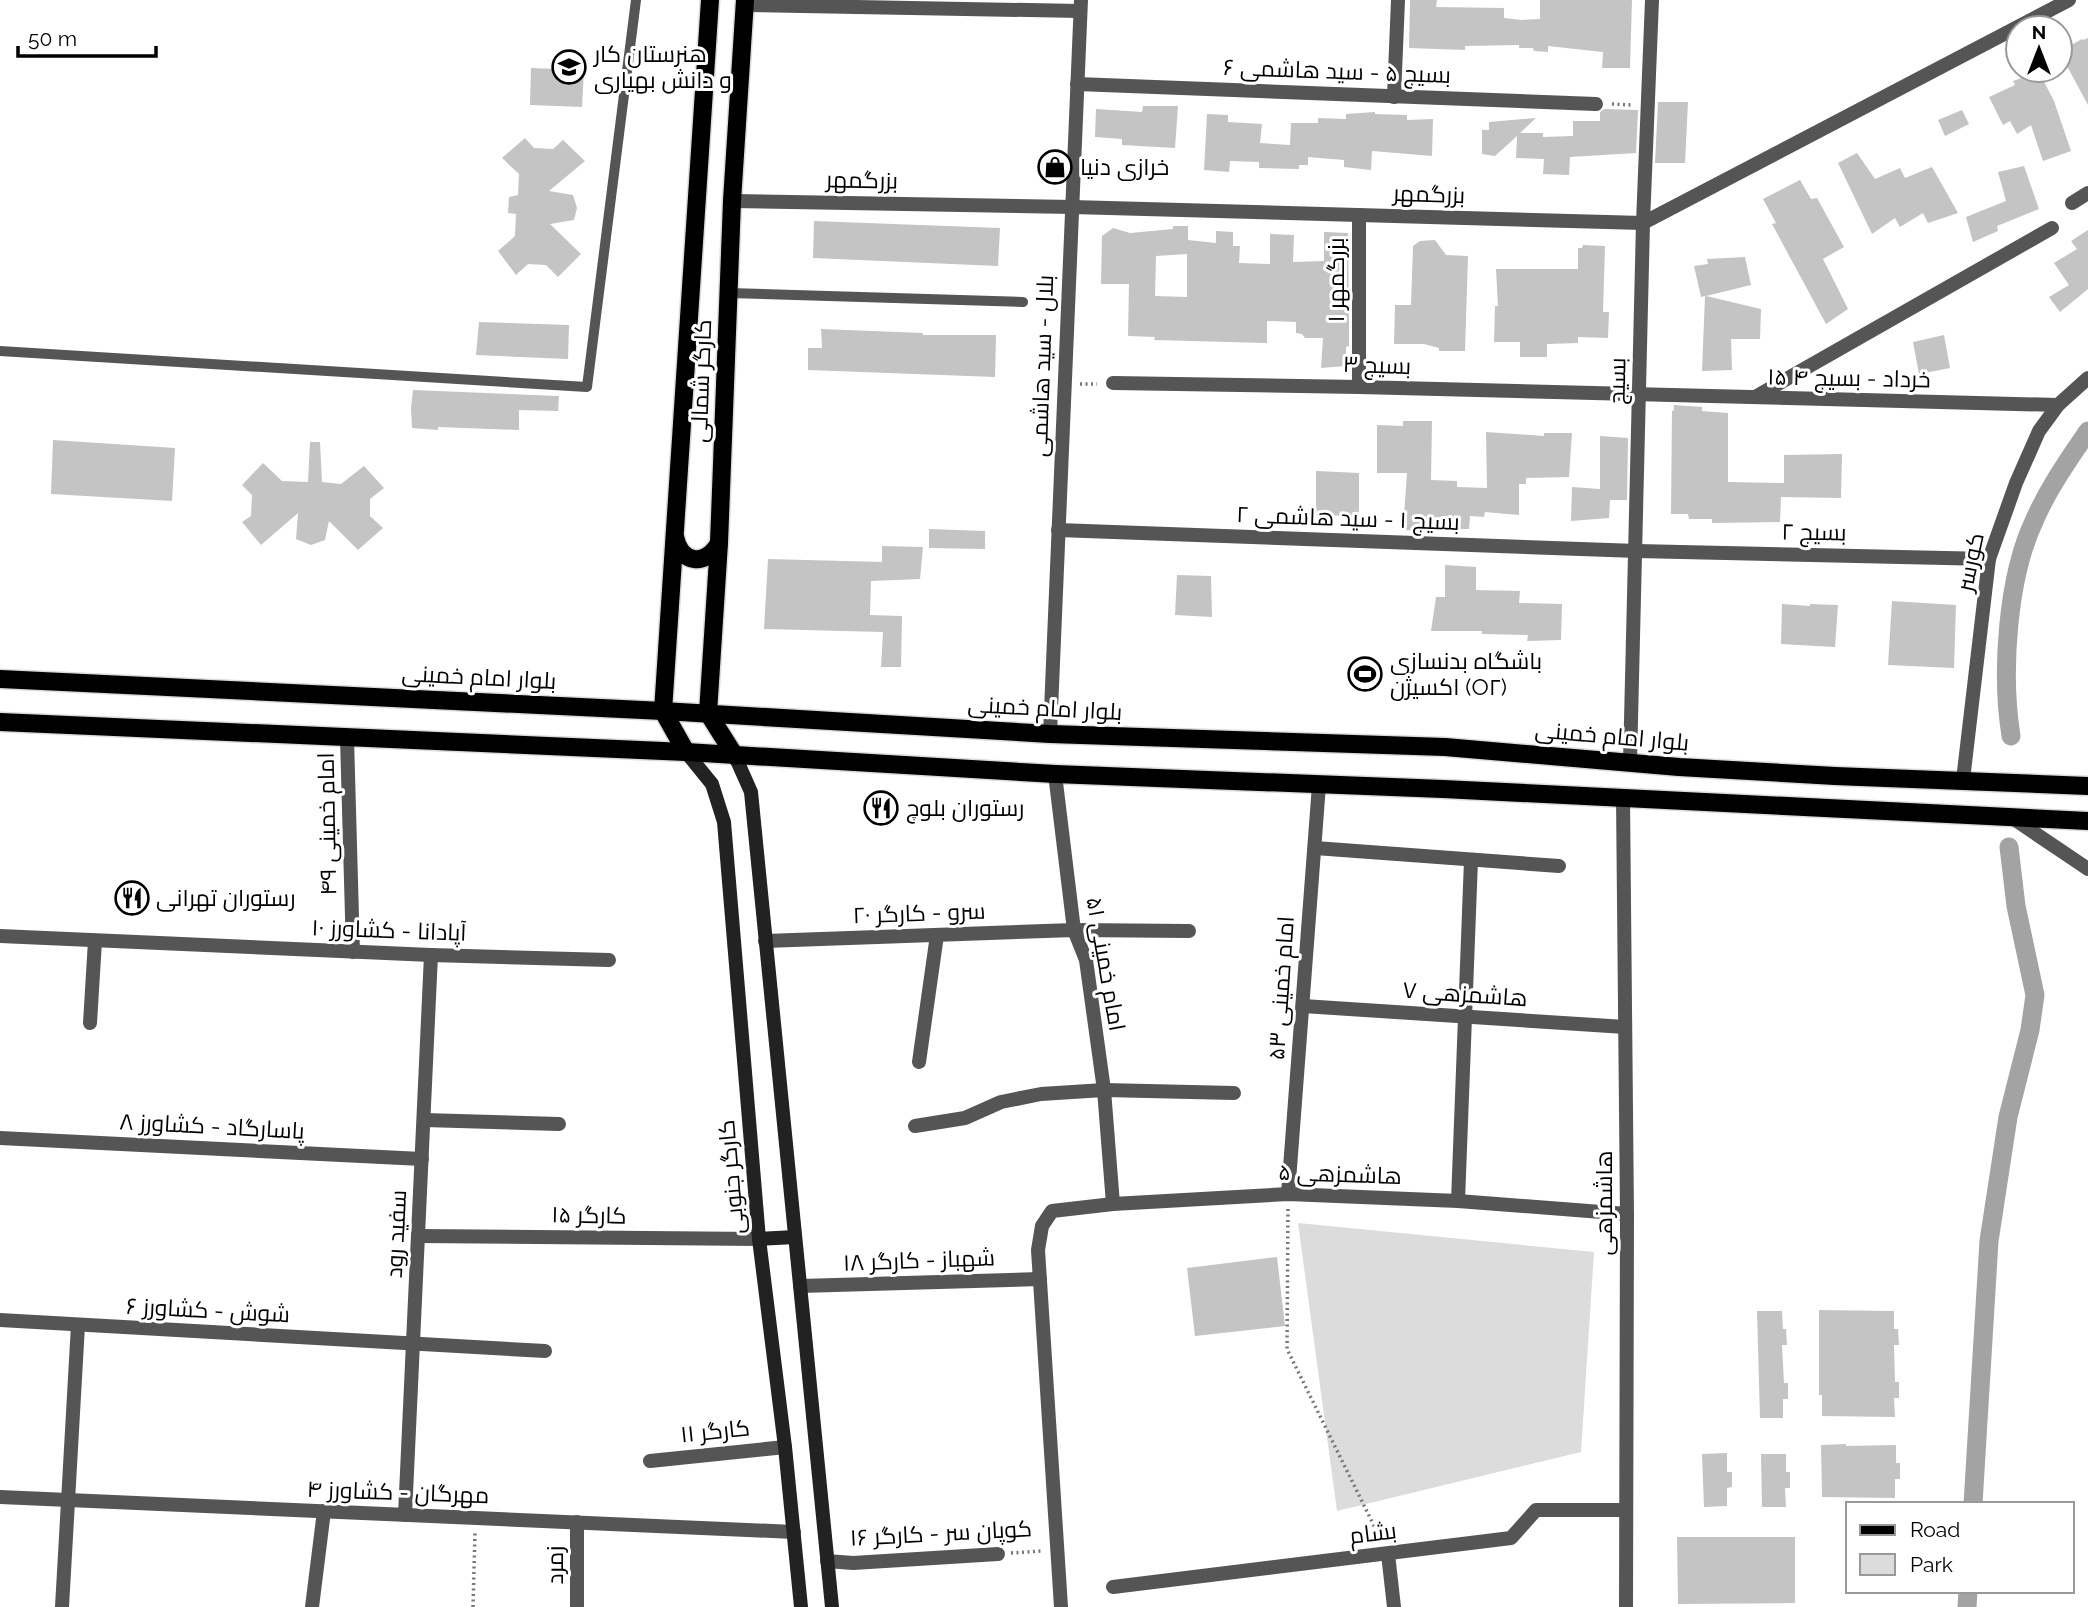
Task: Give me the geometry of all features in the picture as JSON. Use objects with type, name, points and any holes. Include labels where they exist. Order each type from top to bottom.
[{"type":"main road","name":"کارگر شمالی","points":[[663,711],[710,0]]},
{"type":"main road","name":"کارگر شمالی","points":[[708,713],[719,543],[733,201],[745,3]]},
{"type":"main road","points":[[675,537],[677,548],[684,556],[694,560],[705,559],[719,543]]},
{"type":"main road","name":"بلوار امام خمینی","points":[[0,679],[708,713],[1050,734],[1444,747],[1822,776],[2088,786]]},
{"type":"main road","points":[[663,711],[686,752]]},
{"type":"main road","points":[[708,713],[735,756],[751,792],[832,1607]]},
{"type":"main road","points":[[0,722],[686,752],[1055,774],[2088,821]]},
{"type":"main road","name":"کارگر جنوبی","points":[[686,752],[712,784],[724,822],[759,1239],[785,1447],[801,1607]]},
{"type":"main road","points":[[759,1239],[795,1237]]},
{"type":"street","points":[[1394,97],[1398,0]]},
{"type":"street","name":"بسیج","points":[[1630,762],[1643,223],[1652,0]]},
{"type":"street","name":"بزرگمهر","points":[[733,201],[1072,207],[1643,223],[2070,0]]},
{"type":"street","points":[[745,3],[1081,5]]},
{"type":"street","name":"بلال - سید هاشمی","points":[[1050,734],[1081,5]]},
{"type":"street","name":"بسیج ۵ - سید هاشمی ۶","points":[[1077,84],[1596,104]]},
{"type":"street","points":[[2072,203],[2088,193]]},
{"type":"street","name":"بزرگمهر ۱","points":[[1359,215],[1359,387]]},
{"type":"street","points":[[1754,398],[2052,228]]},
{"type":"street","name":"کورسر","points":[[1963,780],[1989,559],[2039,431],[2058,405],[2088,378]]},
{"type":"street","name":"بسیج ۳","points":[[1114,383],[1639,396]]},
{"type":"street","name":"۱۵ خرداد - بسیج ۴","points":[[1639,396],[2058,405]]},
{"type":"street","name":"بسیج ۱ - سید هاشمی ۲","points":[[1058,530],[1637,551]]},
{"type":"street","name":"بسیج ۲","points":[[1637,551],[1989,559]]},
{"type":"street","name":"امام خمینی ۴۹","points":[[347,738],[353,951]]},
{"type":"street","name":"امام خمینی ۵۱","points":[[1055,774],[1074,930],[1086,960],[1104,1090],[1114,1204]]},
{"type":"street","name":"امام خمینی ۵۳","points":[[1288,1194],[1319,785]]},
{"type":"street","name":"هاشمزهی","points":[[1623,798],[1627,1214],[1626,1607]]},
{"type":"street","points":[[2010,816],[2088,869]]},
{"type":"street","points":[[1315,848],[1559,866]]},
{"type":"street","points":[[1458,1201],[1471,860]]},
{"type":"street","name":"سرو - کارگر ۲۰","points":[[765,941],[1074,930],[1188,931]]},
{"type":"street","points":[[919,1062],[937,935]]},
{"type":"street","name":"آپادانا - کشاورز ۱۰","points":[[0,936],[609,960]]},
{"type":"street","points":[[90,1023],[95,940]]},
{"type":"street","name":"سفید رود","points":[[405,1515],[431,955]]},
{"type":"street","name":"هاشمزهی ۷","points":[[1303,1006],[1625,1027]]},
{"type":"street","points":[[915,1126],[965,1118],[1000,1102],[1041,1094],[1104,1090],[1234,1093]]},
{"type":"street","points":[[424,1120],[559,1124]]},
{"type":"street","name":"پاسارگاد - کشاورز ۸","points":[[0,1138],[422,1159]]},
{"type":"street","name":"هاشمزهی ۵","points":[[1040,1279],[1038,1250],[1042,1226],[1052,1211],[1114,1204],[1288,1194],[1458,1201],[1627,1214]]},
{"type":"street","name":"کارگر ۱۵","points":[[418,1236],[759,1239]]},
{"type":"street","points":[[1040,1279],[1061,1607]]},
{"type":"street","name":"شهباز - کارگر ۱۸","points":[[800,1286],[1040,1279]]},
{"type":"street","name":"شوش - کشاورز ۶","points":[[0,1320],[544,1351]]},
{"type":"street","points":[[62,1607],[78,1325]]},
{"type":"street","name":"کارگر ۱۱","points":[[650,1461],[785,1447]]},
{"type":"street","name":"مهرگان - کشاورز ۴","points":[[0,1497],[794,1532]]},
{"type":"street","name":"بشام","points":[[1113,1587],[1511,1538],[1536,1510],[1626,1510]]},
{"type":"street","points":[[312,1607],[324,1511]]},
{"type":"street","name":"زمرد","points":[[577,1607],[578,1522]]},
{"type":"street","name":"کوپان سر - کارگر ۱۶","points":[[827,1561],[853,1563],[998,1554]]},
{"type":"street","points":[[1388,1554],[1394,1607]]},
{"type":"lane","points":[[0,351],[587,387],[636,0]]},
{"type":"lane","points":[[729,293],[1023,302]]},
{"type":"path","points":[[1596,104],[1648,105]]},
{"type":"path","points":[[1064,384],[1114,383]]},
{"type":"path","points":[[1288,1194],[1287,1349],[1388,1554]]},
{"type":"path","points":[[473,1607],[476,1518]]},
{"type":"path","name":"کوپان سر - کارگر ۱۶","points":[[998,1554],[1058,1549]]},
{"type":"green space","points":[[1298,1223],[1594,1252],[1581,1452],[1337,1511]]},
{"type":"building","points":[[1410,0],[1437,0],[1436,7],[1504,8],[1504,18],[1521,20],[1540,19],[1540,0],[1632,0],[1630,68],[1602,68],[1603,52],[1548,46],[1548,52],[1519,48],[1519,45],[1465,46],[1465,50],[1409,48]]},
{"type":"building","points":[[2088,38],[2088,105],[2074,79],[2074,43]]},
{"type":"building","points":[[531,68],[584,70],[582,107],[530,105]]},
{"type":"building","points":[[2045,84],[2071,151],[2043,161],[2031,125],[2017,134],[2010,121],[2003,125],[1989,97],[2015,85]]},
{"type":"building","points":[[1658,102],[1688,102],[1685,163],[1655,163]]},
{"type":"building","points":[[1143,106],[1178,106],[1175,148],[1122,145],[1122,139],[1095,137],[1096,109],[1142,112]]},
{"type":"building","points":[[1604,109],[1638,110],[1636,153],[1570,157],[1569,175],[1543,174],[1544,159],[1516,158],[1517,136],[1495,156],[1482,154],[1482,130],[1489,130],[1489,122],[1536,118],[1520,133],[1543,133],[1543,137],[1573,136],[1573,121],[1600,121],[1600,112]]},
{"type":"building","points":[[1962,110],[1969,124],[1945,136],[1938,120]]},
{"type":"building","points":[[1375,112],[1407,115],[1407,120],[1433,119],[1432,156],[1372,151],[1371,170],[1344,167],[1344,160],[1308,157],[1308,165],[1299,165],[1299,169],[1259,168],[1259,162],[1230,161],[1229,172],[1204,170],[1207,114],[1228,115],[1228,122],[1262,124],[1260,143],[1290,145],[1291,123],[1318,123],[1318,118],[1346,119],[1346,114]]},
{"type":"building","points":[[525,138],[534,148],[553,149],[563,140],[585,161],[549,191],[573,195],[577,208],[574,220],[550,224],[581,254],[558,277],[546,265],[528,264],[516,275],[498,251],[515,236],[516,214],[508,213],[509,197],[518,195],[519,174],[502,158]]},
{"type":"building","points":[[1857,153],[1875,179],[1900,168],[1905,178],[1932,167],[1958,213],[1928,223],[1923,213],[1900,227],[1895,218],[1872,234],[1838,163]]},
{"type":"building","points":[[2024,166],[2039,209],[1997,226],[1998,231],[1973,242],[1966,217],[2006,201],[1998,172]]},
{"type":"building","points":[[1800,180],[1811,199],[1817,198],[1844,247],[1823,259],[1848,309],[1826,324],[1772,224],[1776,223],[1763,199]]},
{"type":"building","points":[[814,221],[1000,228],[998,266],[813,258]]},
{"type":"building","points":[[1173,226],[1188,226],[1188,240],[1216,243],[1216,231],[1233,232],[1233,246],[1240,246],[1239,263],[1270,264],[1270,234],[1294,235],[1293,262],[1324,261],[1324,232],[1348,233],[1349,346],[1346,347],[1346,366],[1321,368],[1323,338],[1305,338],[1296,333],[1296,322],[1267,321],[1267,343],[1154,340],[1155,337],[1128,336],[1129,284],[1101,284],[1102,236],[1113,228],[1130,233],[1173,229]],"holes":[[[1187,254],[1187,297],[1155,296],[1156,256]]]},
{"type":"building","points":[[2088,230],[2088,289],[2060,312],[2049,297],[2069,285],[2054,263],[2077,249],[2071,241]]},
{"type":"building","points":[[1435,240],[1446,255],[1468,256],[1465,351],[1439,351],[1439,348],[1424,344],[1394,344],[1395,305],[1411,305],[1413,246],[1420,241]]},
{"type":"building","points":[[1583,245],[1605,246],[1603,312],[1609,312],[1608,338],[1578,337],[1578,343],[1547,344],[1547,357],[1520,357],[1520,342],[1494,342],[1495,306],[1498,306],[1496,269],[1578,269],[1578,248]]},
{"type":"building","points":[[1745,257],[1751,285],[1706,296],[1761,309],[1760,339],[1731,339],[1732,370],[1702,371],[1705,296],[1701,297],[1694,266],[1708,264],[1707,259]]},
{"type":"building","points":[[479,322],[569,325],[568,359],[476,355]]},
{"type":"building","points":[[821,329],[923,335],[996,335],[995,377],[808,370],[808,348],[822,348]]},
{"type":"building","points":[[1944,335],[1950,368],[1919,374],[1913,342]]},
{"type":"building","points":[[413,390],[559,396],[558,411],[519,410],[519,430],[412,428]]},
{"type":"building","points":[[1674,405],[1702,407],[1702,411],[1728,413],[1728,482],[1784,483],[1784,455],[1842,454],[1841,498],[1781,497],[1780,522],[1712,523],[1712,519],[1689,519],[1688,514],[1671,514]]},
{"type":"building","points":[[1403,421],[1432,421],[1431,480],[1457,481],[1457,487],[1487,488],[1486,432],[1544,436],[1544,433],[1572,433],[1569,477],[1526,478],[1526,484],[1519,484],[1519,515],[1485,512],[1484,517],[1470,516],[1469,529],[1449,529],[1449,524],[1419,525],[1419,531],[1403,530],[1407,473],[1377,473],[1377,425],[1403,426]]},
{"type":"building","points":[[1600,436],[1628,438],[1627,500],[1610,500],[1609,518],[1571,521],[1572,487],[1600,489]]},
{"type":"building","points":[[53,440],[175,448],[172,501],[51,494]]},
{"type":"building","points":[[310,442],[320,442],[322,482],[341,484],[364,466],[384,488],[370,499],[370,516],[383,528],[358,550],[329,521],[325,540],[311,545],[296,539],[298,513],[261,545],[242,522],[251,516],[252,495],[242,485],[263,463],[282,481],[308,482]]},
{"type":"building","points":[[1316,471],[1359,473],[1359,516],[1316,515]]},
{"type":"building","points":[[929,529],[985,531],[985,549],[929,548]]},
{"type":"building","points":[[882,546],[923,547],[920,579],[871,581],[870,615],[902,616],[901,667],[881,667],[883,632],[764,629],[768,559],[882,562]]},
{"type":"building","points":[[1445,565],[1476,567],[1476,590],[1520,591],[1519,603],[1562,604],[1561,640],[1527,641],[1528,635],[1482,634],[1482,631],[1431,631],[1436,597],[1445,597]]},
{"type":"building","points":[[1177,575],[1211,576],[1212,617],[1175,615]]},
{"type":"building","points":[[1892,601],[1956,605],[1954,668],[1888,665]]},
{"type":"building","points":[[1782,604],[1838,605],[1835,647],[1781,644]]},
{"type":"building","points":[[1277,1257],[1285,1326],[1195,1336],[1187,1268]]},
{"type":"building","points":[[1819,1310],[1894,1311],[1894,1329],[1898,1329],[1899,1345],[1894,1345],[1895,1382],[1899,1382],[1899,1398],[1894,1398],[1895,1417],[1822,1416],[1822,1395],[1819,1395]]},
{"type":"building","points":[[1757,1311],[1782,1311],[1787,1345],[1782,1345],[1784,1383],[1788,1383],[1788,1399],[1783,1399],[1783,1418],[1760,1418]]},
{"type":"building","points":[[1821,1445],[1896,1445],[1896,1463],[1900,1463],[1900,1479],[1895,1479],[1895,1498],[1822,1497]]},
{"type":"building","points":[[1727,1453],[1727,1472],[1732,1472],[1732,1487],[1727,1488],[1727,1506],[1704,1507],[1702,1454]]},
{"type":"building","points":[[1761,1454],[1786,1454],[1786,1472],[1790,1472],[1790,1488],[1785,1488],[1786,1507],[1762,1507]]},
{"type":"building","points":[[1677,1537],[1795,1537],[1795,1603],[1678,1604]]},
{"type":"waterway","points":[[2011,736],[2007,655],[2012,597],[2018,569],[2041,507],[2088,431]]},
{"type":"waterway","points":[[1973,1502],[1989,1241],[2008,1117],[2030,1030],[2035,995],[2016,906],[2009,847]]},
{"type":"waterway","points":[[1967,1607],[1968,1593]]},
{"type":"place","name":"هنرستان کار و دانش بهیاری","points":[[569,67]]},
{"type":"place","name":"خرازی دنیا","points":[[1055,167]]},
{"type":"place","name":"باشگاه بدنسازی اکسیژن (O۲)","points":[[1365,674]]},
{"type":"place","name":"رستوران بلوچ","points":[[881,808]]},
{"type":"place","name":"رستوران تهرانی","points":[[132,898]]}]
